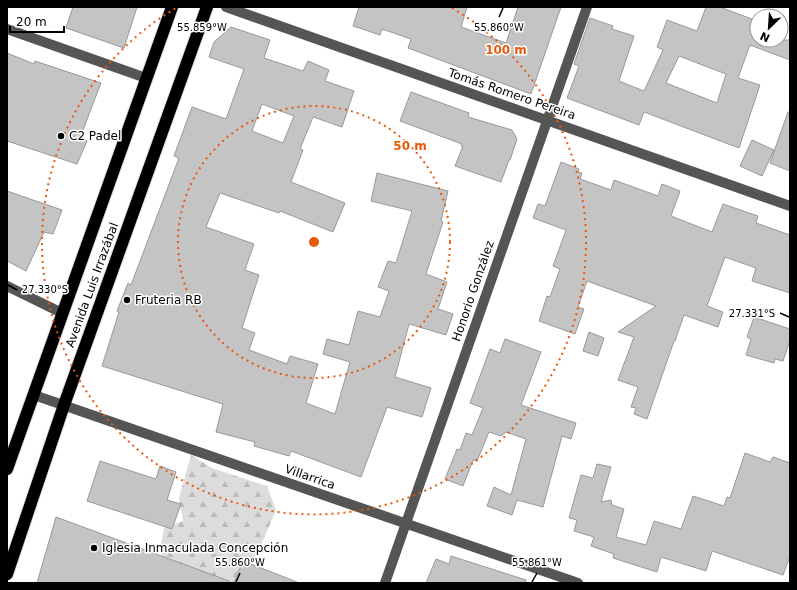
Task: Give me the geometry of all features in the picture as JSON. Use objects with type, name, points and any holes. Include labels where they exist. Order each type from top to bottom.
[{"type":"highway","points":[[7,469],[172,7]]},
{"type":"highway","name":"Avenida Luis Irrazábal","points":[[7,574],[64,405],[207,7]]},
{"type":"street","name":"Tomás Romero Pereira","points":[[226,7],[790,206]]},
{"type":"street","name":"Honorio González","points":[[385,583],[587,7]]},
{"type":"street","points":[[7,29],[146,78]]},
{"type":"street","points":[[7,286],[62,314]]},
{"type":"street","name":"Villarrica","points":[[34,395],[578,583]]},
{"type":"green space","points":[[191,455],[212,468],[267,486],[276,510],[259,550],[239,583],[188,583],[167,567],[160,550],[164,528],[183,521],[179,498]]},
{"type":"building","points":[[73,7],[137,7],[124,48],[66,28]]},
{"type":"building","points":[[359,7],[467,7],[461,27],[506,43],[518,7],[561,7],[531,94],[408,48],[411,39],[382,29],[380,35],[353,26]]},
{"type":"building","points":[[706,7],[720,7],[749,18],[749,48],[738,78],[760,85],[739,148],[644,112],[639,125],[567,98],[579,66],[574,64],[590,18],[613,26],[612,29],[634,36],[619,81],[644,91],[663,50],[657,47],[667,20],[697,31]],"holes":[[[679,56],[726,74],[717,103],[666,83]]]},
{"type":"building","points":[[231,27],[270,40],[264,58],[303,71],[308,61],[329,70],[325,81],[354,91],[342,127],[313,117],[300,149],[303,150],[291,182],[345,203],[333,232],[280,211],[279,213],[220,193],[206,227],[254,244],[245,270],[259,275],[242,328],[255,333],[249,350],[287,364],[290,356],[318,364],[306,403],[335,414],[350,362],[323,354],[327,339],[349,345],[358,311],[380,317],[389,291],[378,287],[388,261],[396,263],[412,211],[371,201],[377,173],[448,191],[441,221],[443,222],[426,274],[447,282],[438,309],[453,314],[446,335],[409,324],[395,377],[431,388],[422,417],[387,407],[361,477],[291,451],[289,456],[254,446],[255,442],[216,432],[223,404],[102,366],[119,312],[117,311],[128,283],[131,285],[179,158],[174,156],[192,107],[226,119],[244,69],[209,57],[214,42]],"holes":[[[262,104],[294,116],[283,143],[252,131]]]},
{"type":"building","points":[[790,40],[790,60],[758,48],[789,48]]},
{"type":"building","points":[[7,53],[34,64],[35,61],[101,83],[80,138],[87,141],[77,164],[7,141]]},
{"type":"building","points":[[411,92],[469,113],[468,117],[512,130],[517,139],[501,182],[455,166],[463,146],[461,146],[462,144],[400,121]]},
{"type":"building","points":[[788,112],[790,112],[790,171],[770,163]]},
{"type":"building","points":[[752,140],[774,150],[762,176],[740,166]]},
{"type":"building","points":[[561,162],[579,169],[578,172],[582,173],[580,179],[611,190],[614,180],[658,196],[662,184],[680,191],[671,216],[712,232],[723,204],[758,216],[756,223],[790,235],[790,293],[752,281],[756,268],[725,257],[707,306],[723,312],[718,327],[684,315],[647,419],[634,414],[636,408],[631,407],[638,387],[618,380],[634,337],[618,332],[656,306],[587,281],[578,307],[584,309],[575,334],[539,321],[547,296],[550,297],[560,269],[553,266],[566,230],[533,218],[538,204],[545,206]]},
{"type":"building","points":[[7,191],[62,210],[53,234],[44,232],[26,271],[7,261]]},
{"type":"building","points":[[754,317],[790,329],[790,340],[783,361],[775,359],[774,363],[746,355],[751,339],[747,337]]},
{"type":"building","points":[[589,332],[604,338],[598,356],[583,351]]},
{"type":"building","points":[[505,339],[541,352],[521,405],[576,423],[571,439],[562,436],[543,507],[517,500],[512,515],[487,506],[494,487],[511,495],[526,439],[506,432],[501,436],[489,432],[477,461],[473,460],[463,486],[445,479],[457,449],[460,450],[466,433],[472,435],[483,408],[470,403],[490,349],[500,353]]},
{"type":"building","points":[[745,453],[770,462],[773,457],[790,463],[790,556],[783,575],[712,551],[706,571],[661,557],[657,572],[613,558],[614,554],[591,546],[594,537],[574,531],[577,520],[569,518],[581,475],[593,478],[597,464],[611,467],[601,502],[611,500],[612,505],[624,509],[616,537],[646,545],[654,521],[681,529],[693,496],[724,506],[727,497],[730,498]]},
{"type":"building","points":[[100,461],[156,479],[160,466],[176,472],[167,500],[181,504],[172,529],[87,501]]},
{"type":"building","name":"Iglesia Inmaculada Concepción","points":[[56,517],[229,581],[229,583],[37,583]]},
{"type":"building","points":[[451,556],[526,580],[526,583],[426,583],[436,559],[449,564]]},
{"type":"building","points":[[243,561],[297,582],[297,583],[234,583]]},
{"type":"place","name":"C2 Padel","points":[[61,136]]},
{"type":"place","name":"Fruteria RB","points":[[127,300]]},
{"type":"place","name":"Iglesia Inmaculada Concepción","points":[[94,548]]}]
